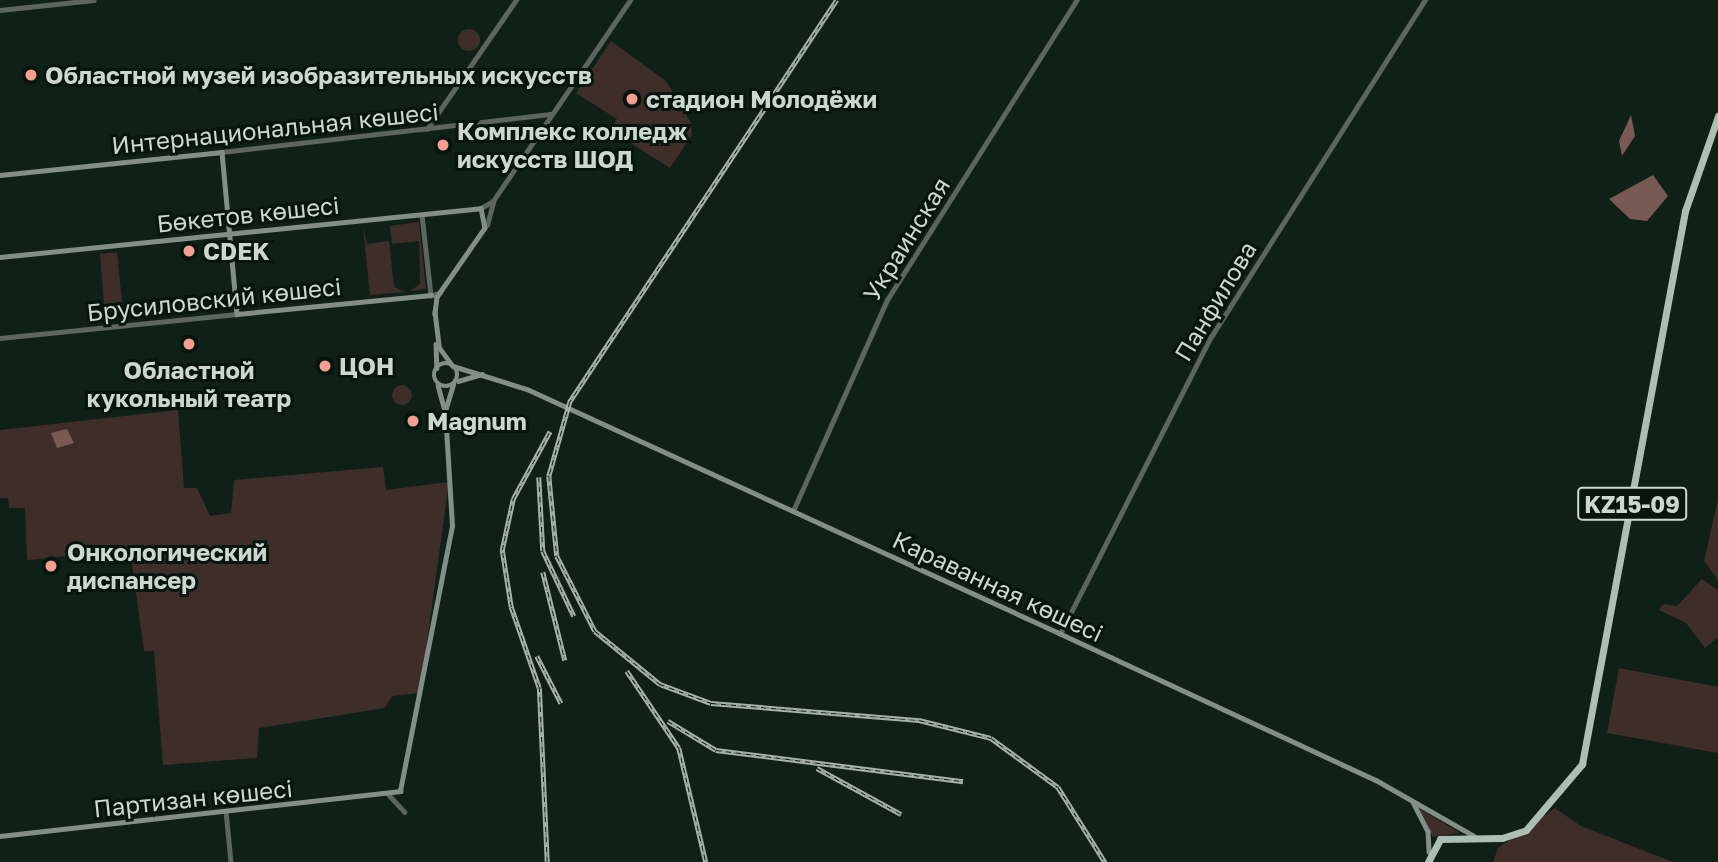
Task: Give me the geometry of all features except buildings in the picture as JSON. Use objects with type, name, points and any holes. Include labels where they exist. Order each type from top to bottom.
[{"type":"highway","name":"KZ15-09","points":[[1429,852],[1440,839],[1510,837],[1534,824],[1565,791],[1586,754],[1685,211],[1718,116]]},
{"type":"highway","points":[[1427,862],[1429,852]]},
{"type":"main road","name":"Интернациональная көшесі","points":[[0,175],[222,152]]},
{"type":"main road","points":[[222,152],[237,314]]},
{"type":"main road","points":[[435,314],[439,293],[487,225],[481,208]]},
{"type":"main road","name":"Бөкетов көшесі","points":[[0,257],[481,208]]},
{"type":"main road","points":[[431,295],[439,347],[453,366],[454,383],[445,411]]},
{"type":"main road","points":[[389,795],[406,779],[453,519],[445,411],[437,382],[437,349],[431,295]]},
{"type":"main road","name":"Брусиловский көшесі","points":[[237,314],[431,295]]},
{"type":"main road","name":"Караванная көшесі","points":[[453,366],[494,375],[793,511],[1060,634],[1413,802],[1482,838]]},
{"type":"main road","points":[[437,368],[453,366]]},
{"type":"main road","points":[[437,382],[454,383],[471,374],[494,375]]},
{"type":"main road","name":"Партизан көшесі","points":[[0,836],[389,795]]},
{"type":"main road","points":[[1413,802],[1428,829],[1429,852]]},
{"type":"street","points":[[0,10],[93,0]]},
{"type":"street","points":[[426,130],[516,0]]},
{"type":"street","points":[[487,225],[495,198],[630,0]]},
{"type":"street","name":"Украинская","points":[[793,511],[887,300],[1077,0]]},
{"type":"street","name":"Панфилова","points":[[1060,634],[1211,337],[1425,0]]},
{"type":"street","name":"Интернациональная көшесі","points":[[222,152],[552,114]]},
{"type":"street","points":[[434,120],[440,129]]},
{"type":"street","name":"Бөкетов көшесі","points":[[481,208],[495,198]]},
{"type":"street","points":[[422,215],[431,295],[439,293]]},
{"type":"street","points":[[430,287],[439,293]]},
{"type":"street","name":"Брусиловский көшесі","points":[[0,338],[237,314]]},
{"type":"street","points":[[389,795],[405,812]]},
{"type":"street","points":[[226,811],[231,862]]},
{"type":"shaded area","points":[[469,29],[477,32],[480,40],[477,48],[469,51],[461,48],[458,40],[461,32]]},
{"type":"shaded area","name":"стадион Молодёжи","points":[[611,41],[666,81],[691,123],[692,135],[670,168],[610,130],[617,119],[576,93]]},
{"type":"shaded area","points":[[1631,115],[1635,136],[1622,156],[1619,141]]},
{"type":"shaded area","points":[[1653,175],[1668,196],[1647,221],[1630,219],[1609,199]]},
{"type":"shaded area","points":[[419,222],[426,289],[410,291],[420,284],[419,241],[392,244],[390,226]]},
{"type":"shaded area","points":[[363,227],[367,244],[389,241],[394,287],[406,292],[370,295]]},
{"type":"shaded area","points":[[117,252],[122,302],[104,304],[100,254]]},
{"type":"shaded area","points":[[398,385],[406,385],[412,395],[406,405],[398,405],[392,399],[392,391]]},
{"type":"shaded area","points":[[178,410],[184,488],[197,488],[210,516],[231,513],[234,480],[383,467],[386,490],[449,482],[420,693],[392,696],[385,708],[259,728],[257,758],[163,765],[154,651],[144,651],[130,550],[27,560],[25,508],[9,508],[8,498],[0,498],[0,430]]},
{"type":"shaded area","points":[[67,429],[74,443],[57,448],[51,433]]},
{"type":"shaded area","points":[[1718,499],[1718,580],[1704,561]]},
{"type":"shaded area","points":[[1702,579],[1718,590],[1718,637],[1705,648],[1686,623],[1659,610],[1663,604],[1677,606]]},
{"type":"shaded area","points":[[1619,668],[1718,687],[1718,753],[1607,733]]},
{"type":"shaded area","points":[[1555,808],[1581,826],[1673,862],[1493,862],[1498,848]]},
{"type":"shaded area","points":[[1420,809],[1460,833],[1433,837]]},
{"type":"railway","points":[[837,0],[570,402],[549,476],[557,556],[595,631],[660,684],[711,703],[919,720],[991,738],[1058,787],[1105,862]]},
{"type":"railway","points":[[547,862],[539,688],[511,607],[502,550],[513,499],[550,431]]},
{"type":"railway","points":[[539,477],[543,551],[574,616]]},
{"type":"railway","points":[[543,572],[565,660]]},
{"type":"railway","points":[[537,656],[561,703]]},
{"type":"railway","points":[[627,671],[679,748],[706,862]]},
{"type":"railway","points":[[668,721],[716,750],[963,781]]},
{"type":"railway","points":[[817,768],[901,814]]},
{"type":"place","name":"Областной музей изобразительных искусств","points":[[31,75]]},
{"type":"place","name":"стадион Молодёжи","points":[[632,99]]},
{"type":"place","name":"Комплекс колледж искусств ШОД","points":[[443,145]]},
{"type":"place","name":"CDEK","points":[[189,251]]},
{"type":"place","name":"Областной кукольный театр","points":[[189,344]]},
{"type":"place","name":"ЦОН","points":[[325,366]]},
{"type":"place","name":"Magnum","points":[[413,421]]},
{"type":"place","name":"Онкологический диспансер","points":[[51,566]]}]
